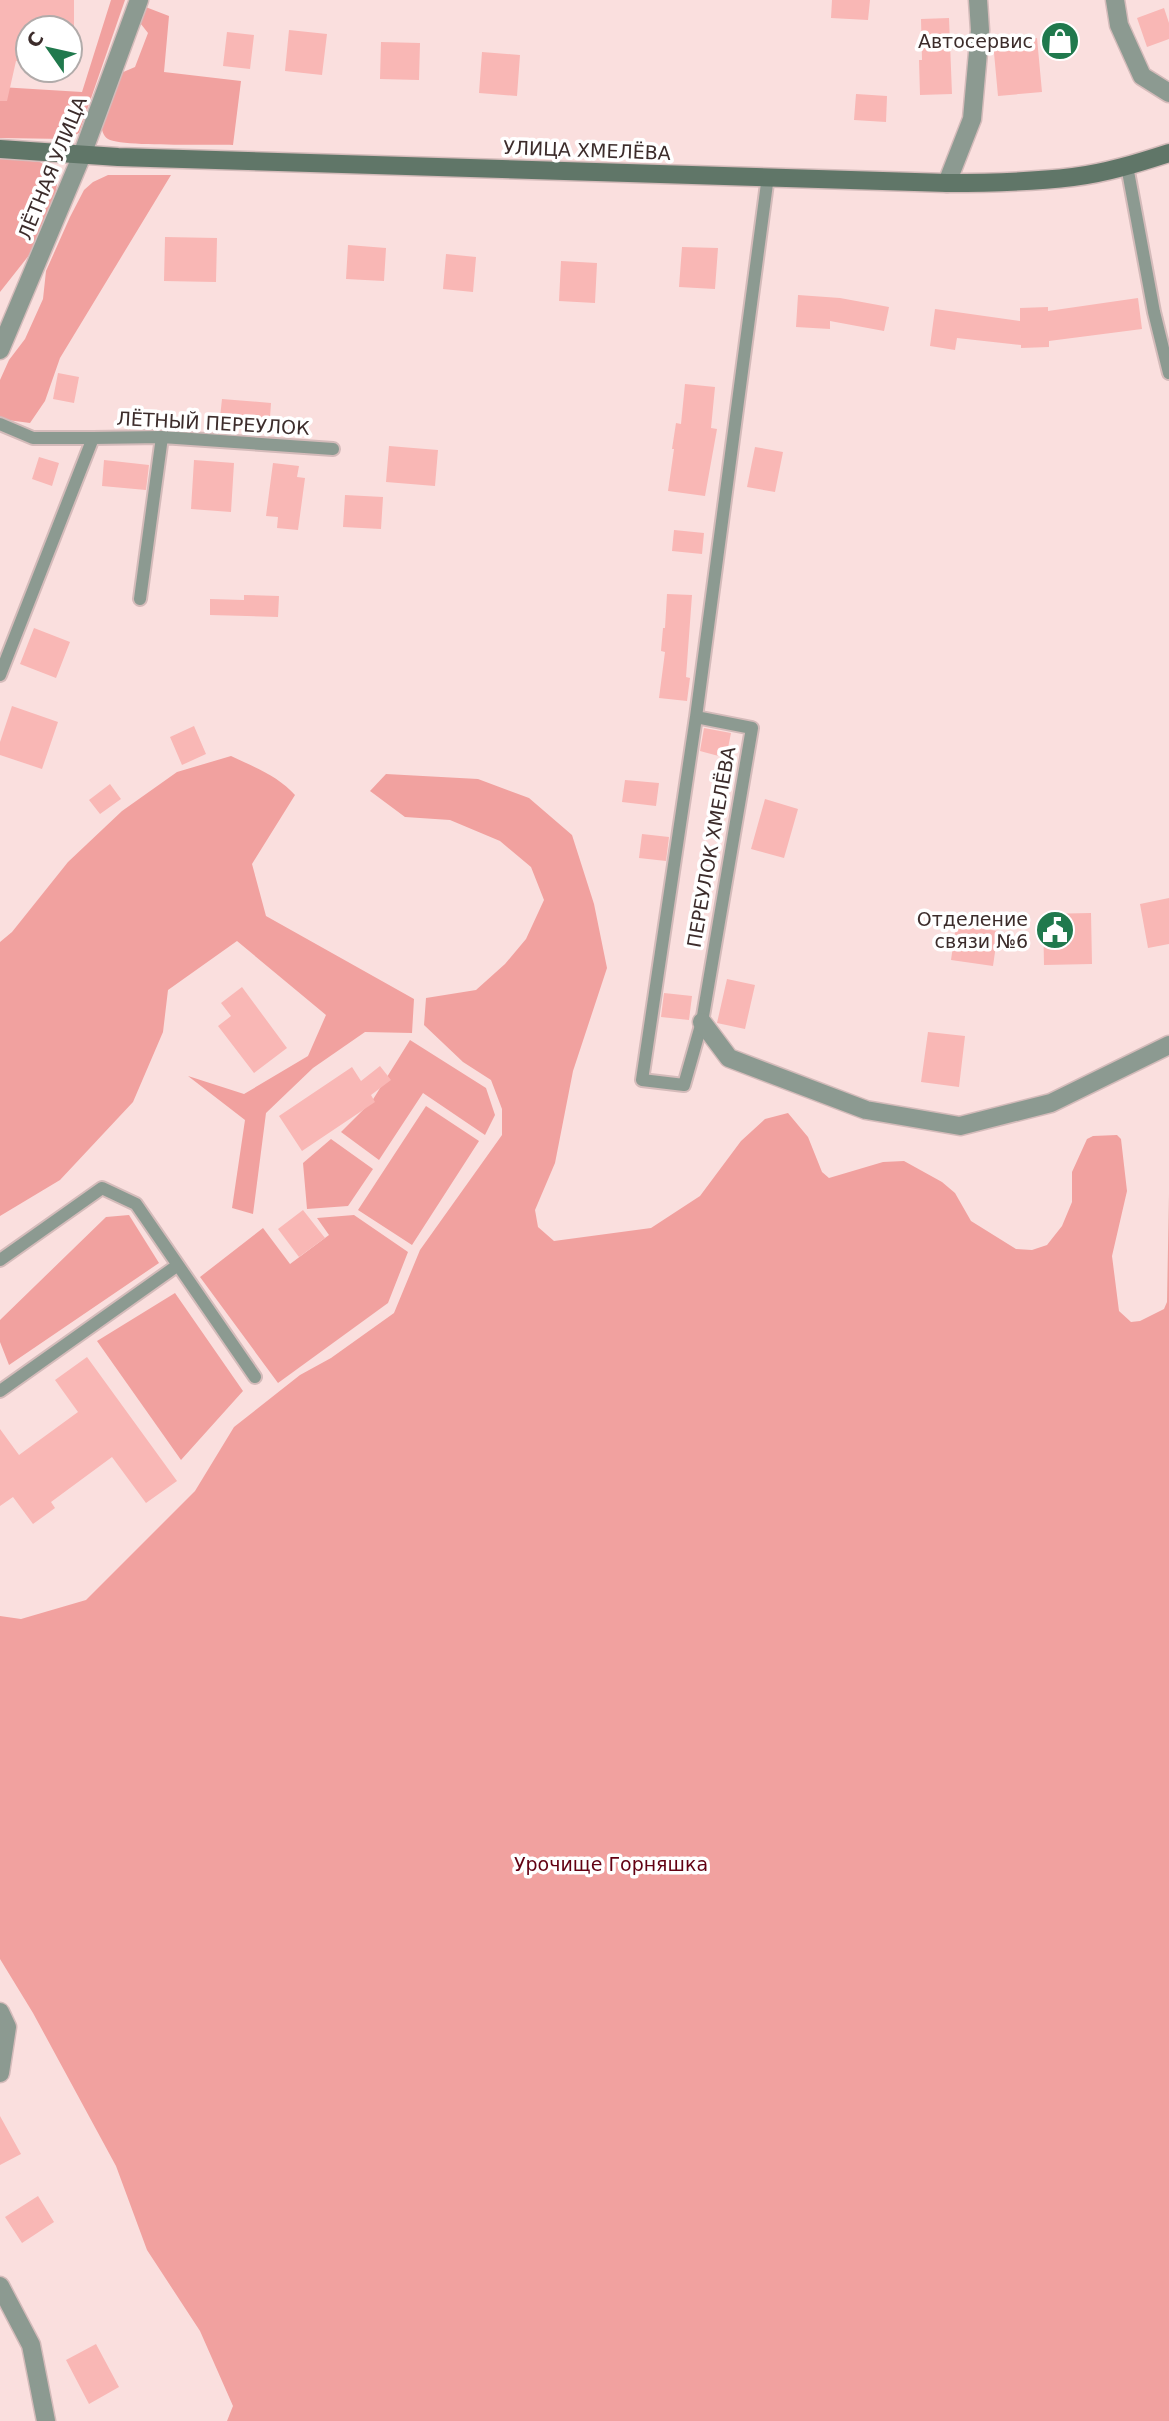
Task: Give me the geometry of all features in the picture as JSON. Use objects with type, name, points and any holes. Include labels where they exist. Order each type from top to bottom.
[{"type":"main road","name":"УЛИЦА ХМЕЛЁВА","points":[[0,149],[82,155],[947,183],[1014,182],[1076,177],[1169,153]]},
{"type":"street","name":"ЛЁТНАЯ УЛИЦА","points":[[0,350],[82,155],[139,0]]},
{"type":"street","points":[[947,183],[972,119],[980,30],[978,0]]},
{"type":"street","points":[[1115,0],[1119,25],[1142,76],[1167,88]]},
{"type":"street","points":[[702,1022],[729,1058],[866,1110],[960,1126],[1051,1102],[1169,1045]]},
{"type":"street","points":[[0,2012],[7,2027],[0,2073]]},
{"type":"street","points":[[0,2286],[31,2345],[46,2421]]},
{"type":"lane","points":[[1126,166],[1154,312],[1169,373]]},
{"type":"lane","points":[[702,1022],[684,1085],[642,1080],[695,717],[768,176]]},
{"type":"lane","points":[[0,424],[33,438],[93,438]]},
{"type":"lane","points":[[140,599],[162,437]]},
{"type":"lane","name":"ЛЁТНЫЙ ПЕРЕУЛОК","points":[[0,675],[93,438],[162,437],[333,449]]},
{"type":"lane","name":"ПЕРЕУЛОК ХМЕЛЁВА","points":[[695,717],[752,728],[702,1022]]},
{"type":"lane","points":[[0,1260],[102,1188],[136,1204],[255,1377]]},
{"type":"lane","points":[[0,1391],[178,1265]]},
{"type":"green space","points":[[111,0],[125,0],[79,133],[67,139],[0,138],[0,87],[82,92]]},
{"type":"green space","points":[[143,6],[169,16],[164,72],[241,81],[233,145],[116,142],[103,133],[101,125],[121,73],[135,67],[148,33],[137,19]]},
{"type":"green space","points":[[0,158],[40,162],[53,171],[57,184],[30,254],[0,292]]},
{"type":"green space","points":[[108,175],[171,175],[60,358],[45,401],[30,423],[0,419],[0,380],[9,360],[25,339],[43,299],[46,271],[84,190]]},
{"type":"green space","points":[[231,756],[273,777],[295,795],[252,864],[266,916],[414,999],[412,1033],[365,1032],[313,1068],[266,1113],[253,1214],[232,1208],[245,1120],[188,1076],[244,1094],[308,1056],[326,1015],[237,941],[168,990],[163,1032],[133,1102],[60,1180],[0,1216],[0,942],[12,932],[68,862],[122,811],[177,772]]},
{"type":"green space","name":"Урочище Горняшка","points":[[386,774],[478,779],[529,798],[572,835],[594,904],[607,968],[573,1071],[555,1163],[535,1210],[538,1227],[554,1241],[651,1228],[700,1196],[741,1141],[765,1119],[788,1113],[808,1137],[822,1172],[829,1178],[883,1162],[904,1161],[942,1182],[955,1193],[971,1221],[1016,1249],[1032,1250],[1047,1245],[1062,1226],[1072,1202],[1072,1172],[1087,1139],[1093,1136],[1117,1135],[1121,1139],[1127,1191],[1112,1256],[1119,1311],[1131,1322],[1140,1321],[1164,1309],[1167,1302],[1169,1194],[1169,2421],[227,2421],[233,2406],[200,2331],[147,2250],[116,2166],[33,2013],[0,1959],[0,1616],[21,1619],[86,1600],[195,1491],[234,1427],[300,1375],[331,1358],[394,1313],[420,1250],[502,1135],[502,1109],[491,1080],[463,1062],[424,1025],[426,998],[476,990],[505,964],[526,939],[544,900],[531,867],[500,841],[450,820],[405,817],[370,791]]},
{"type":"green space","points":[[410,1040],[486,1088],[495,1115],[485,1135],[423,1093],[379,1160],[341,1132],[372,1101]]},
{"type":"green space","points":[[426,1106],[479,1141],[412,1245],[358,1210]]},
{"type":"green space","points":[[331,1139],[373,1169],[348,1206],[307,1209],[303,1163]]},
{"type":"green space","points":[[129,1215],[159,1263],[9,1365],[0,1342],[0,1320],[106,1217]]},
{"type":"green space","points":[[354,1215],[408,1252],[388,1303],[278,1383],[200,1277],[263,1228],[290,1264],[329,1235],[317,1218]]},
{"type":"green space","points":[[175,1293],[243,1391],[181,1460],[97,1341]]},
{"type":"building","points":[[0,0],[74,0],[74,14],[14,14],[14,70],[7,101],[0,101]]},
{"type":"building","points":[[832,0],[870,0],[868,20],[831,18]]},
{"type":"building","points":[[1164,8],[1169,23],[1169,39],[1147,47],[1137,18]]},
{"type":"building","points":[[949,18],[952,94],[920,95],[921,19]]},
{"type":"building","points":[[289,30],[327,34],[322,75],[285,71]]},
{"type":"building","points":[[227,32],[254,35],[250,69],[223,66]]},
{"type":"building","points":[[1037,38],[1042,92],[998,96],[993,42]]},
{"type":"building","points":[[381,42],[420,43],[419,80],[380,79]]},
{"type":"building","points":[[482,52],[520,55],[517,96],[479,93]]},
{"type":"building","points":[[856,94],[887,96],[886,122],[854,120]]},
{"type":"building","points":[[165,237],[217,238],[216,282],[164,281]]},
{"type":"building","points":[[348,245],[386,248],[384,281],[346,279]]},
{"type":"building","points":[[682,247],[718,248],[715,289],[679,287]]},
{"type":"building","points":[[446,254],[476,257],[473,292],[443,289]]},
{"type":"building","points":[[561,261],[597,263],[595,303],[559,301]]},
{"type":"building","points":[[798,295],[840,298],[889,307],[884,331],[830,321],[830,329],[796,327]]},
{"type":"building","points":[[1138,298],[1142,329],[1049,341],[1049,347],[1021,348],[1021,345],[957,338],[955,350],[930,346],[935,309],[1020,321],[1020,308],[1048,307],[1048,311]]},
{"type":"building","points":[[58,373],[79,377],[74,403],[53,399]]},
{"type":"building","points":[[685,384],[715,387],[711,428],[717,429],[705,496],[668,491],[676,423],[681,424]]},
{"type":"building","points":[[222,399],[271,403],[269,432],[219,427]]},
{"type":"building","points":[[389,446],[438,450],[435,486],[386,482]]},
{"type":"building","points":[[755,447],[783,452],[775,492],[747,487]]},
{"type":"building","points":[[39,457],[59,463],[52,486],[32,479]]},
{"type":"building","points":[[104,460],[149,465],[146,490],[102,486]]},
{"type":"building","points":[[194,460],[234,463],[231,512],[191,509]]},
{"type":"building","points":[[273,463],[299,466],[297,477],[305,478],[298,530],[277,528],[278,517],[266,516]]},
{"type":"building","points":[[345,495],[383,497],[381,529],[343,527]]},
{"type":"building","points":[[674,530],[704,533],[702,554],[672,551]]},
{"type":"building","points":[[667,594],[692,595],[686,677],[690,678],[687,701],[659,698],[665,652],[661,651]]},
{"type":"building","points":[[244,595],[279,596],[278,617],[210,615],[210,599],[244,600]]},
{"type":"building","points":[[34,628],[70,642],[56,678],[20,664]]},
{"type":"building","points":[[12,706],[58,722],[42,769],[0,755],[0,742]]},
{"type":"building","points":[[194,726],[206,754],[182,765],[170,737]]},
{"type":"building","points":[[704,728],[731,733],[726,758],[700,751]]},
{"type":"building","points":[[625,780],[659,783],[656,806],[622,802]]},
{"type":"building","points":[[110,784],[121,799],[100,814],[89,800]]},
{"type":"building","points":[[765,799],[798,809],[784,858],[751,849]]},
{"type":"building","points":[[642,834],[669,837],[666,861],[639,858]]},
{"type":"building","points":[[1169,898],[1169,944],[1148,948],[1140,904]]},
{"type":"building","points":[[1091,913],[1092,964],[1044,965],[1043,914]]},
{"type":"building","points":[[956,925],[998,931],[993,966],[951,960]]},
{"type":"building","points":[[727,979],[755,985],[745,1029],[717,1023]]},
{"type":"building","points":[[242,987],[287,1048],[254,1073],[218,1026],[231,1016],[221,1003]]},
{"type":"building","points":[[664,993],[692,996],[689,1020],[661,1017]]},
{"type":"building","points":[[928,1032],[965,1036],[959,1087],[921,1082]]},
{"type":"building","points":[[380,1066],[391,1080],[371,1095],[375,1102],[302,1151],[279,1116],[352,1067],[361,1081]]},
{"type":"building","points":[[303,1210],[325,1238],[299,1257],[278,1229]]},
{"type":"building","points":[[87,1357],[177,1481],[146,1503],[112,1457],[51,1502],[55,1508],[33,1524],[13,1497],[0,1506],[0,1429],[19,1455],[78,1412],[55,1380]]},
{"type":"building","points":[[0,2116],[21,2154],[0,2165]]},
{"type":"building","points":[[38,2196],[54,2222],[22,2243],[5,2217]]},
{"type":"building","points":[[96,2344],[119,2387],[89,2404],[66,2360]]},
{"type":"place","name":"Автосервис","points":[[1060,41]]},
{"type":"place","name":"Отделение связи №6","points":[[1055,930]]}]
